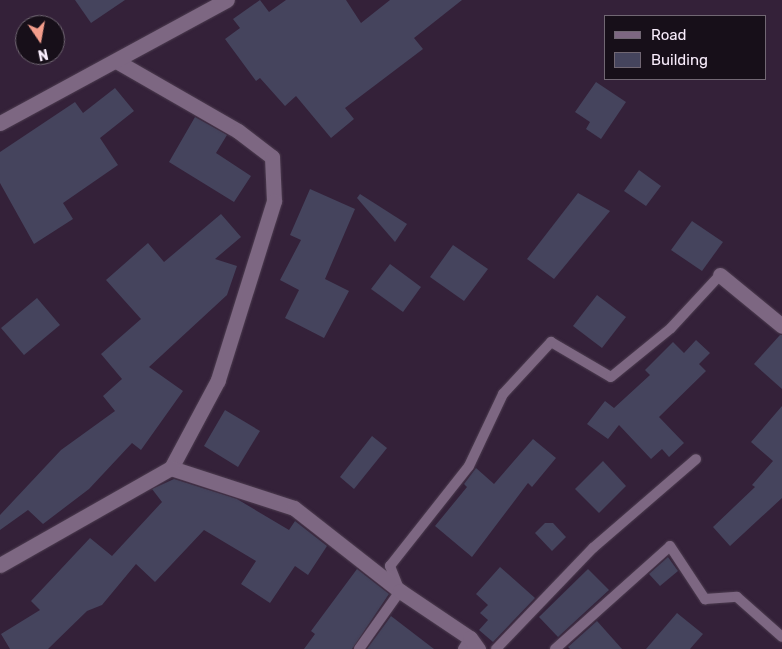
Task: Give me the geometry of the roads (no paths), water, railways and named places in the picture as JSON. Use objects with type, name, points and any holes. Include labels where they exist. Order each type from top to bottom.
[{"type":"street","points":[[0,123],[118,62],[227,0]]},
{"type":"street","points":[[0,565],[171,468],[218,380],[274,201],[272,157],[238,131],[118,62]]},
{"type":"street","points":[[720,275],[782,326]]},
{"type":"street","points":[[171,468],[294,508],[470,645]]},
{"type":"lane","points":[[359,649],[400,591],[390,566],[469,466],[503,394],[551,342],[610,377],[671,328],[720,275]]},
{"type":"lane","points":[[496,649],[593,548],[696,459]]},
{"type":"lane","points":[[555,649],[670,546],[705,599],[737,597],[782,637]]}]
